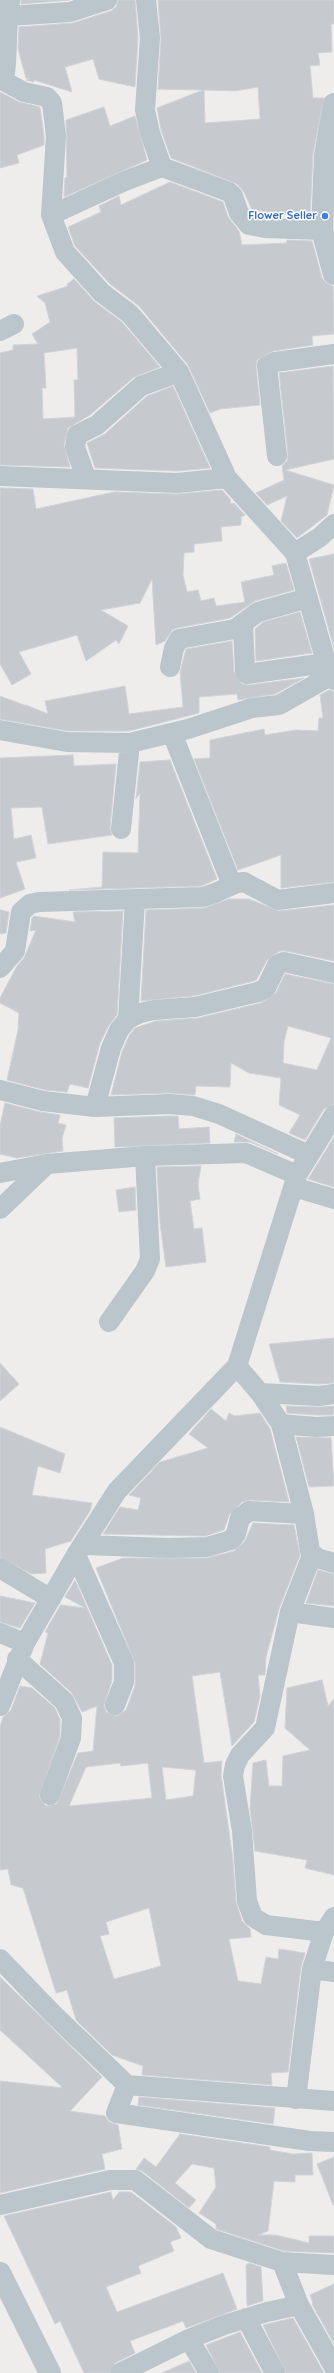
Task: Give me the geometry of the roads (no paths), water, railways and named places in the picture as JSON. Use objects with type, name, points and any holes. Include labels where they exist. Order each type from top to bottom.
[{"type":"street","points":[[107,0],[70,12],[9,8],[5,73],[0,79],[24,92],[47,97],[54,108],[56,136],[51,215],[65,252],[102,293],[130,314],[179,372],[227,478],[295,553],[330,673]]},
{"type":"street","points":[[146,0],[150,38],[145,110],[150,133],[162,167]]},
{"type":"street","points":[[334,104],[325,156],[322,230],[325,236],[334,274]]},
{"type":"street","points":[[51,215],[126,181],[162,167],[229,192],[233,196],[239,213],[249,225],[264,228],[322,230]]},
{"type":"street","points":[[277,456],[267,366],[275,362],[334,354]]},
{"type":"street","points":[[86,478],[75,447],[77,435],[97,425],[141,386],[179,372]]},
{"type":"street","points":[[0,476],[86,478],[176,483],[227,478]]},
{"type":"street","points":[[295,553],[320,537],[334,524]]},
{"type":"street","points":[[170,667],[174,648],[179,639],[226,632],[243,624],[264,610],[308,598]]},
{"type":"street","points":[[243,624],[245,671],[247,674],[330,673]]},
{"type":"street","points":[[0,730],[67,742],[130,743],[172,733],[252,708],[279,705],[330,673]]},
{"type":"street","points":[[172,733],[232,885]]},
{"type":"street","points":[[122,828],[130,743]]},
{"type":"street","points":[[0,968],[15,951],[21,912],[30,904],[38,902],[136,900],[203,896],[244,882],[278,900],[334,893]]},
{"type":"street","points":[[128,1019],[136,900]]},
{"type":"street","points":[[95,1107],[111,1048],[119,1030],[128,1019],[140,1013],[154,1010],[195,1007],[258,992],[266,988],[277,965],[284,962],[334,972]]},
{"type":"street","points":[[0,1090],[43,1101],[95,1107],[170,1104],[193,1106],[219,1114],[310,1155]]},
{"type":"street","points":[[0,1706],[21,1651],[80,1550],[117,1491],[237,1366],[296,1181],[334,1115]]},
{"type":"street","points":[[0,1173],[47,1164],[145,1156],[246,1153],[296,1181],[334,1199]]},
{"type":"street","points":[[110,1322],[145,1271],[150,1259],[145,1156]]},
{"type":"street","points":[[0,1209],[47,1164]]},
{"type":"street","points":[[237,1366],[260,1393],[281,1424],[304,1514],[307,1541],[312,1555],[334,1563]]},
{"type":"street","points":[[260,1393],[319,1396],[334,1394]]},
{"type":"street","points":[[281,1424],[316,1427],[334,1426]]},
{"type":"street","points":[[80,1550],[207,1547],[231,1540],[236,1534],[240,1518],[249,1511],[304,1514]]},
{"type":"street","points":[[80,1550],[124,1663],[124,1682],[115,1705]]},
{"type":"street","points":[[296,2099],[312,1969],[329,1925],[266,1925],[253,1918],[247,1901],[242,1830],[234,1785],[235,1765],[240,1755],[261,1734],[268,1718],[290,1612],[312,1555]]},
{"type":"street","points":[[0,1568],[51,1599]]},
{"type":"street","points":[[290,1612],[334,1618]]},
{"type":"street","points":[[0,1633],[21,1651],[64,1701],[72,1718],[71,1738],[50,1796]]},
{"type":"street","points":[[0,1959],[53,2014],[127,2085],[334,2101]]},
{"type":"street","points":[[312,1969],[334,1972]]},
{"type":"street","points":[[127,2085],[116,2113],[310,2141],[334,2142]]},
{"type":"street","points":[[0,2205],[110,2180],[135,2180],[211,2239],[282,2262],[334,2265]]},
{"type":"street","points":[[282,2262],[299,2305],[334,2366]]},
{"type":"street","points":[[0,2272],[50,2373]]},
{"type":"street","points":[[120,2373],[189,2338],[246,2318],[299,2305]]},
{"type":"street","points":[[246,2318],[275,2373]]},
{"type":"street","points":[[189,2338],[209,2373]]},
{"type":"place","name":"Flower Seller","points":[[325,216]]}]
